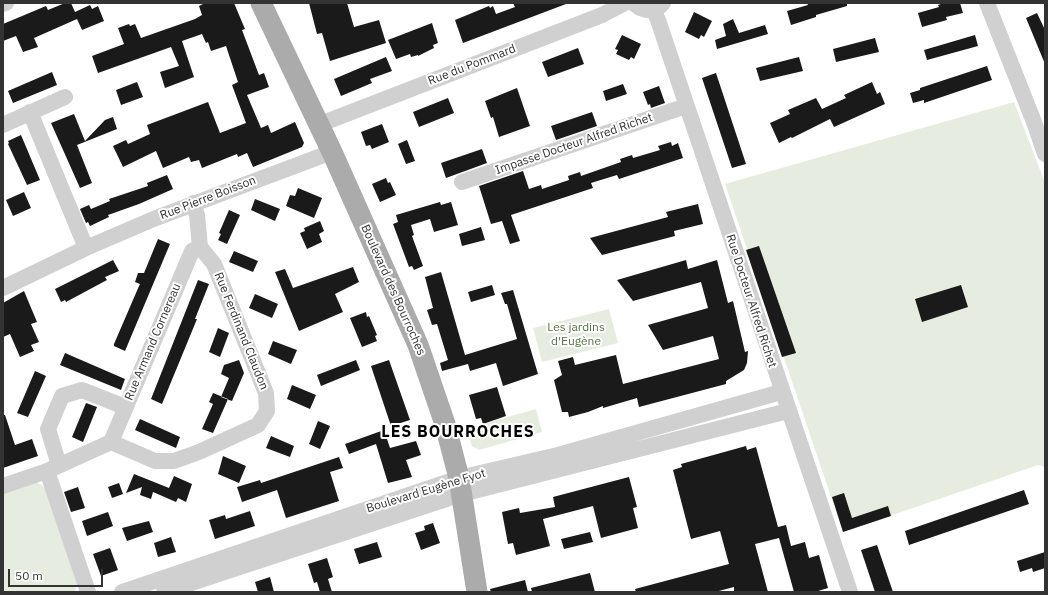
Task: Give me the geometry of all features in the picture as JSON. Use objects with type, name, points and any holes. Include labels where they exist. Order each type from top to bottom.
[{"type":"main road","name":"Boulevard des Bourroches","points":[[261,3],[332,152],[418,345],[445,424],[461,486],[477,592]]},
{"type":"street","name":"Rue du Pommard","points":[[318,125],[602,15],[625,3]]},
{"type":"street","points":[[633,3],[640,8],[658,6]]},
{"type":"street","points":[[987,3],[1040,120],[1045,154]]},
{"type":"street","name":"Rue Docteur Alfred Richet","points":[[658,6],[658,20],[686,106],[781,392],[850,592]]},
{"type":"street","points":[[3,125],[65,97]]},
{"type":"street","name":"Impasse Docteur Alfred Richet","points":[[462,182],[686,106]]},
{"type":"street","points":[[30,112],[86,248]]},
{"type":"street","name":"Rue Pierre Boisson","points":[[3,288],[86,248],[193,203],[332,152]]},
{"type":"street","points":[[193,203],[197,215],[200,247]]},
{"type":"street","name":"Rue Armand Cornereau","points":[[111,442],[192,251],[200,247]]},
{"type":"street","name":"Rue Ferdinand Claudon","points":[[111,442],[155,461],[174,461],[199,452],[258,425],[267,411],[266,393],[214,264],[200,247]]},
{"type":"street","points":[[88,592],[53,468],[48,428],[62,396],[82,390],[125,407]]},
{"type":"street","name":"Boulevard Eugène Fyot","points":[[122,592],[558,455],[781,392]]},
{"type":"street","name":"Boulevard Eugène Fyot","points":[[164,592],[461,486],[788,411]]},
{"type":"street","points":[[3,486],[53,468],[111,442]]},
{"type":"green space","points":[[1014,102],[1045,183],[1045,467],[1038,465],[843,532],[725,184]]},
{"type":"green space","name":"Les jardins d'Eugène","points":[[609,309],[618,343],[542,362],[533,328]]},
{"type":"green space","points":[[536,409],[542,432],[479,450],[472,446],[466,429]]},
{"type":"green space","points":[[36,482],[42,485],[45,489],[77,583],[75,592],[3,592],[3,493]]},
{"type":"building","points":[[65,3],[71,3],[75,12],[90,5],[92,9],[98,6],[104,21],[82,30],[77,19],[34,38],[38,47],[23,52],[16,36],[3,41],[3,24],[46,6],[48,10]]},
{"type":"building","points":[[205,3],[234,3],[245,29],[242,30],[259,75],[264,73],[269,87],[247,95],[261,128],[268,125],[271,133],[295,122],[304,143],[302,147],[253,167],[247,153],[238,157],[237,154],[202,168],[199,160],[191,162],[189,157],[163,168],[156,151],[123,167],[113,146],[126,140],[128,144],[150,134],[147,125],[208,102],[220,133],[246,123],[232,85],[238,82],[226,46],[211,51],[208,42],[206,43],[202,34],[182,41],[194,77],[165,88],[160,72],[179,66],[171,47],[98,73],[92,56],[124,44],[118,28],[129,24],[130,26],[135,24],[141,38],[195,19],[202,15],[199,6]]},
{"type":"building","points":[[309,3],[347,3],[354,27],[379,20],[386,43],[330,61],[322,33],[317,34]]},
{"type":"building","points":[[513,3],[566,4],[463,43],[455,20],[489,6],[490,8],[493,6],[496,14],[515,7]]},
{"type":"building","points":[[807,3],[847,3],[847,6],[816,15],[816,17],[791,25],[787,11],[808,5]]},
{"type":"building","points":[[944,3],[960,3],[963,13],[946,17],[947,20],[922,27],[918,13],[939,7],[938,5]]},
{"type":"building","points":[[694,12],[712,21],[704,37],[701,35],[699,39],[685,32]]},
{"type":"building","points":[[1037,13],[1045,30],[1045,64],[1026,18]]},
{"type":"building","points":[[733,19],[739,33],[765,25],[768,34],[717,49],[715,40],[726,36],[723,24]]},
{"type":"building","points":[[432,23],[438,43],[433,45],[434,48],[418,56],[411,57],[410,54],[396,59],[388,40]]},
{"type":"building","points":[[622,35],[641,44],[634,59],[631,57],[629,60],[616,54],[618,50],[615,49]]},
{"type":"building","points":[[975,35],[978,46],[927,60],[924,50]]},
{"type":"building","points":[[875,38],[879,52],[836,62],[833,49]]},
{"type":"building","points":[[578,48],[584,64],[548,77],[542,62]]},
{"type":"building","points":[[386,57],[392,71],[370,79],[372,83],[341,96],[334,79]]},
{"type":"building","points":[[799,57],[803,71],[760,81],[756,68]]},
{"type":"building","points":[[987,66],[992,80],[924,103],[924,100],[913,103],[910,93],[920,90],[920,88]]},
{"type":"building","points":[[52,72],[57,85],[13,103],[8,91]]},
{"type":"building","points":[[716,73],[746,164],[732,168],[702,78]]},
{"type":"building","points":[[137,82],[143,97],[121,105],[116,90]]},
{"type":"building","points":[[872,82],[877,94],[880,92],[885,104],[834,127],[830,119],[779,143],[770,123],[790,114],[788,110],[816,98],[822,109],[846,98],[844,95]]},
{"type":"building","points":[[623,84],[627,94],[606,101],[603,91]]},
{"type":"building","points":[[659,86],[665,103],[651,108],[650,104],[648,105],[643,92]]},
{"type":"building","points":[[517,88],[530,126],[499,137],[493,117],[491,118],[485,101]]},
{"type":"building","points":[[448,98],[454,113],[419,127],[413,112]]},
{"type":"building","points":[[592,112],[597,126],[556,140],[551,126]]},
{"type":"building","points":[[74,114],[85,141],[105,120],[113,117],[117,129],[77,145],[92,183],[80,188],[51,123]]},
{"type":"building","points":[[382,124],[389,142],[372,149],[370,145],[366,146],[361,132]]},
{"type":"building","points":[[21,135],[40,180],[27,185],[8,144],[8,141]]},
{"type":"building","points":[[407,140],[415,161],[406,164],[398,144]]},
{"type":"building","points":[[671,142],[672,146],[678,143],[683,158],[619,179],[617,175],[591,183],[593,188],[511,215],[520,241],[510,244],[502,221],[491,224],[479,186],[523,171],[529,189],[541,185],[542,189],[569,180],[568,176],[580,172],[581,176],[621,162],[620,159],[632,155],[633,158],[660,150],[658,146]]},
{"type":"building","points":[[482,149],[487,163],[446,178],[441,163]]},
{"type":"building","points":[[167,175],[173,189],[139,204],[108,215],[109,217],[90,226],[88,222],[86,223],[80,209],[89,205],[91,209],[110,201],[109,199],[148,186],[147,183]]},
{"type":"building","points":[[386,178],[388,183],[390,182],[396,195],[380,202],[372,184]]},
{"type":"building","points":[[298,188],[322,198],[314,218],[286,206],[290,195],[295,196]]},
{"type":"building","points":[[24,192],[31,208],[13,216],[6,200]]},
{"type":"building","points":[[255,199],[280,209],[275,221],[251,210]]},
{"type":"building","points":[[440,202],[441,205],[451,202],[458,225],[434,232],[430,219],[411,225],[414,235],[412,236],[423,266],[414,270],[412,266],[409,267],[393,224],[398,222],[396,215]]},
{"type":"building","points":[[698,204],[703,224],[674,231],[675,236],[602,255],[590,238],[668,217],[666,212]]},
{"type":"building","points":[[229,210],[240,215],[227,244],[218,240],[221,234],[219,233]]},
{"type":"building","points":[[320,221],[324,231],[319,234],[322,242],[307,249],[300,233],[305,231],[304,228]]},
{"type":"building","points":[[481,227],[485,240],[462,246],[459,234]]},
{"type":"building","points":[[158,239],[170,244],[125,351],[114,346],[114,344],[140,284],[135,282],[138,273],[144,273]]},
{"type":"building","points":[[759,246],[796,353],[782,357],[746,250]]},
{"type":"building","points":[[234,251],[258,261],[253,272],[229,262]]},
{"type":"building","points":[[113,260],[119,271],[105,277],[107,280],[66,302],[65,300],[61,302],[55,289]]},
{"type":"building","points":[[686,260],[688,269],[717,260],[728,303],[733,301],[745,352],[748,351],[747,363],[744,370],[726,381],[726,384],[639,407],[637,398],[603,408],[603,406],[569,417],[568,412],[562,412],[554,380],[562,375],[558,361],[573,357],[575,365],[616,355],[623,384],[719,359],[713,336],[663,350],[648,325],[708,308],[701,282],[633,301],[617,280]]},
{"type":"building","points":[[353,267],[359,282],[335,294],[343,312],[299,331],[275,272],[285,269],[293,288]]},
{"type":"building","points":[[441,272],[465,355],[517,339],[507,304],[505,304],[501,293],[513,290],[538,374],[503,386],[496,363],[470,371],[468,364],[442,371],[440,363],[448,360],[437,324],[432,325],[427,310],[433,308],[425,277]]},
{"type":"building","points":[[198,280],[209,284],[195,319],[197,319],[162,404],[151,399]]},
{"type":"building","points":[[492,285],[495,295],[471,302],[468,292]]},
{"type":"building","points":[[961,285],[968,307],[922,322],[915,299]]},
{"type":"building","points":[[24,291],[37,322],[31,324],[39,342],[31,345],[34,351],[20,357],[10,334],[3,337],[3,303]]},
{"type":"building","points":[[255,294],[278,304],[272,318],[249,308]]},
{"type":"building","points":[[366,312],[367,317],[369,316],[377,335],[375,336],[377,341],[362,347],[350,318]]},
{"type":"building","points":[[218,328],[229,333],[220,357],[209,352]]},
{"type":"building","points":[[273,341],[297,350],[291,364],[268,354]]},
{"type":"building","points":[[65,353],[125,379],[121,390],[60,365]]},
{"type":"building","points":[[239,360],[244,373],[232,401],[221,397],[229,378],[221,374],[224,365]]},
{"type":"building","points":[[356,360],[360,370],[321,386],[317,375]]},
{"type":"building","points":[[389,360],[410,420],[391,426],[371,366]]},
{"type":"building","points":[[35,371],[46,376],[28,417],[17,413]]},
{"type":"building","points":[[292,385],[316,395],[310,409],[287,399]]},
{"type":"building","points":[[497,387],[506,416],[483,424],[481,418],[476,419],[469,395]]},
{"type":"building","points":[[213,393],[228,399],[213,433],[202,429],[213,404],[209,402]]},
{"type":"building","points":[[86,403],[97,407],[83,442],[72,437]]},
{"type":"building","points":[[3,415],[5,415],[15,445],[32,439],[38,456],[3,468]]},
{"type":"building","points":[[140,419],[180,437],[176,448],[135,430]]},
{"type":"building","points":[[318,421],[330,426],[320,449],[309,444]]},
{"type":"building","points":[[384,430],[390,448],[416,441],[421,455],[406,460],[412,477],[388,483],[376,444],[349,454],[345,444]]},
{"type":"building","points":[[271,436],[294,446],[290,457],[266,448]]},
{"type":"building","points":[[746,446],[747,450],[756,447],[778,527],[786,525],[791,546],[805,542],[809,558],[819,555],[828,588],[815,592],[794,592],[779,538],[755,544],[768,592],[734,592],[734,587],[715,592],[636,592],[635,589],[729,564],[720,531],[691,539],[673,470],[682,467],[681,464]]},
{"type":"building","points":[[223,456],[246,466],[239,483],[218,474]]},
{"type":"building","points":[[339,457],[343,468],[330,472],[339,501],[286,518],[277,490],[242,502],[237,487],[260,480],[261,483]]},
{"type":"building","points":[[134,474],[169,488],[174,476],[192,484],[186,502],[178,498],[176,502],[153,492],[151,499],[140,495],[142,487],[126,493]]},
{"type":"building","points":[[629,477],[637,507],[633,508],[638,528],[601,538],[593,506],[543,519],[550,546],[516,555],[513,543],[508,544],[502,512],[519,508],[520,513],[555,507],[553,497]]},
{"type":"building","points":[[119,483],[123,494],[112,498],[108,487]]},
{"type":"building","points":[[78,487],[85,508],[71,512],[64,492]]},
{"type":"building","points":[[1024,490],[1029,504],[909,545],[905,531]]},
{"type":"building","points":[[844,493],[852,518],[888,506],[891,516],[843,532],[832,497]]},
{"type":"building","points":[[250,511],[255,526],[215,539],[209,520],[225,515],[226,519]]},
{"type":"building","points":[[108,512],[113,526],[87,536],[82,521]]},
{"type":"building","points":[[149,521],[153,532],[127,541],[122,528]]},
{"type":"building","points":[[433,523],[440,543],[421,550],[415,533],[425,530],[424,526]]},
{"type":"building","points":[[590,532],[593,542],[564,549],[561,539]]},
{"type":"building","points":[[171,537],[176,552],[158,557],[154,543]]},
{"type":"building","points":[[377,542],[382,557],[359,564],[354,549]]},
{"type":"building","points":[[877,545],[893,592],[875,592],[861,550]]},
{"type":"building","points":[[110,548],[118,570],[101,576],[93,554]]},
{"type":"building","points":[[1045,552],[1045,568],[1033,572],[1032,568],[1020,572],[1017,561]]},
{"type":"building","points":[[327,558],[333,577],[328,579],[332,592],[320,592],[317,582],[314,583],[308,564]]},
{"type":"building","points":[[590,573],[595,592],[532,592],[531,588]]},
{"type":"building","points":[[270,577],[274,592],[258,592],[255,582]]},
{"type":"building","points":[[525,580],[528,592],[491,592],[490,589]]},
{"type":"district","name":"LES BOURROCHES","points":[[458,432]]}]
